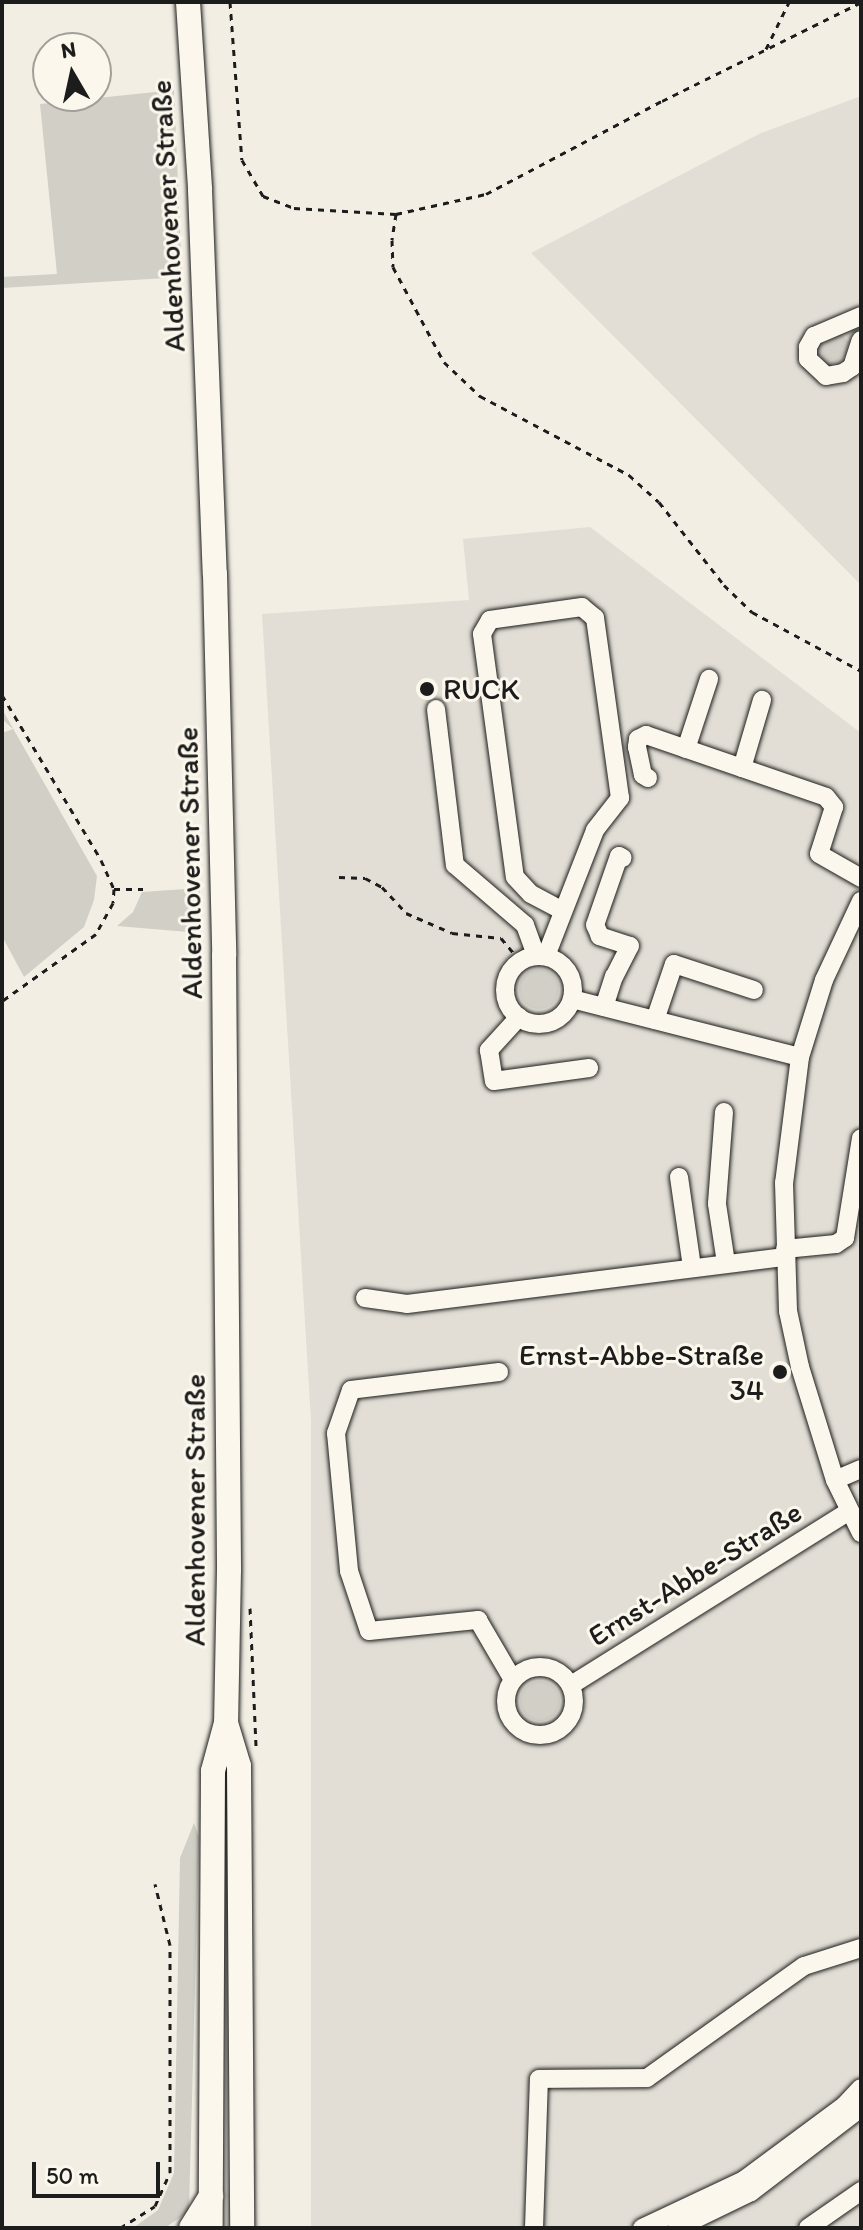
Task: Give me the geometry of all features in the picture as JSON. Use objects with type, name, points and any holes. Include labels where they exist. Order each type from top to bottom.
[{"type":"main road","name":"Aldenhovener Straße","points":[[188,2],[200,190],[215,574],[224,955],[229,1570],[226,1723],[213,1771],[211,2228]]},
{"type":"main road","name":"Aldenhovener Straße","points":[[226,1723],[239,1766],[242,2228]]},
{"type":"main road","points":[[191,2228],[211,2196]]},
{"type":"street","points":[[861,316],[814,336],[808,347],[808,359],[826,376],[843,373],[852,367],[861,340]]},
{"type":"street","points":[[534,958],[563,911],[595,830],[620,798],[595,618],[582,607],[490,620],[482,634],[515,877],[531,894],[563,911]]},
{"type":"street","points":[[686,749],[709,679]]},
{"type":"street","points":[[742,768],[762,700]]},
{"type":"street","points":[[436,709],[455,865],[525,925],[534,958]]},
{"type":"street","points":[[648,778],[643,775],[638,739],[646,735],[826,797],[834,807],[819,854],[861,878]]},
{"type":"street","points":[[604,1007],[614,977],[630,946],[600,936],[595,925],[619,856],[623,858]]},
{"type":"street","name":"Ernst-Abbe-Straße","points":[[861,901],[824,980],[800,1057],[784,1183],[788,1311],[800,1367],[835,1480],[861,1533]]},
{"type":"street","points":[[534,958],[557,960],[571,977],[572,999],[567,1009],[550,1022],[539,1024],[519,1017],[511,1010],[505,989],[512,969],[534,958]]},
{"type":"street","points":[[655,1020],[674,964],[754,990]]},
{"type":"street","points":[[572,999],[800,1057]]},
{"type":"street","points":[[519,1017],[489,1050],[494,1081],[589,1068]]},
{"type":"street","points":[[724,1112],[717,1204],[726,1263]]},
{"type":"street","points":[[365,1298],[407,1304],[726,1263],[836,1244],[845,1238],[861,1138]]},
{"type":"street","points":[[679,1177],[692,1267]]},
{"type":"street","points":[[499,1372],[351,1390],[336,1433],[349,1571],[369,1631],[478,1620],[513,1680]]},
{"type":"street","points":[[835,1480],[861,1469]]},
{"type":"street","name":"Ernst-Abbe-Straße","points":[[571,1685],[849,1511]]},
{"type":"street","name":"Ernst-Abbe-Straße","points":[[544,1666],[555,1669],[571,1685],[574,1707],[563,1727],[554,1732],[531,1734],[513,1722],[506,1701],[513,1680],[521,1672],[544,1666]]},
{"type":"street","points":[[534,2228],[539,2079],[647,2078],[804,1966],[861,1948]]},
{"type":"street","points":[[642,2228],[744,2180],[845,2105],[861,2088]]},
{"type":"street","points":[[677,2228],[751,2192],[861,2108]]},
{"type":"street","points":[[808,2228],[861,2191]]},
{"type":"path","points":[[230,2],[242,160],[263,196],[294,208],[396,214],[486,194],[861,2]]},
{"type":"path","points":[[765,51],[789,2]]},
{"type":"path","points":[[396,214],[392,240],[393,267],[444,362],[480,396],[629,475],[659,502],[715,574],[752,612],[861,671]]},
{"type":"path","points":[[2,695],[101,860],[114,889],[113,903],[96,934],[2,1001]]},
{"type":"path","points":[[339,877],[365,878],[382,887],[406,913],[452,933],[501,938],[534,958]]},
{"type":"path","points":[[114,889],[143,889]]},
{"type":"path","points":[[120,2228],[155,2206],[170,2173],[170,1945],[155,1884]]},
{"type":"shaded area","points":[[174,90],[182,277],[2,288],[2,277],[57,274],[41,112],[112,112],[112,96]]},
{"type":"shaded area","points":[[861,96],[861,585],[531,253],[761,133]]},
{"type":"shaded area","points":[[841,334],[849,342],[845,356],[840,362],[828,365],[817,353],[820,346]]},
{"type":"shaded area","points":[[590,527],[861,733],[861,2228],[311,2228],[311,1421],[262,614],[469,600],[463,539]]},
{"type":"shaded area","points":[[2,709],[97,876],[94,900],[84,927],[24,977],[2,936],[2,733],[13,729],[2,719]]},
{"type":"shaded area","points":[[200,888],[200,933],[117,926],[133,912],[142,892]]},
{"type":"shaded area","points":[[539,969],[553,975],[559,989],[553,1003],[539,1009],[525,1003],[519,989],[525,975]]},
{"type":"shaded area","points":[[540,1681],[554,1687],[560,1701],[554,1715],[540,1721],[526,1715],[520,1701],[526,1687]]},
{"type":"shaded area","points":[[194,1823],[199,1837],[189,2211],[165,2228],[133,2228],[158,2210],[174,2173],[180,1858]]},
{"type":"place","name":"RUCK","points":[[427,689]]},
{"type":"place","name":"Ernst-Abbe-Straße 34","points":[[780,1372]]}]
